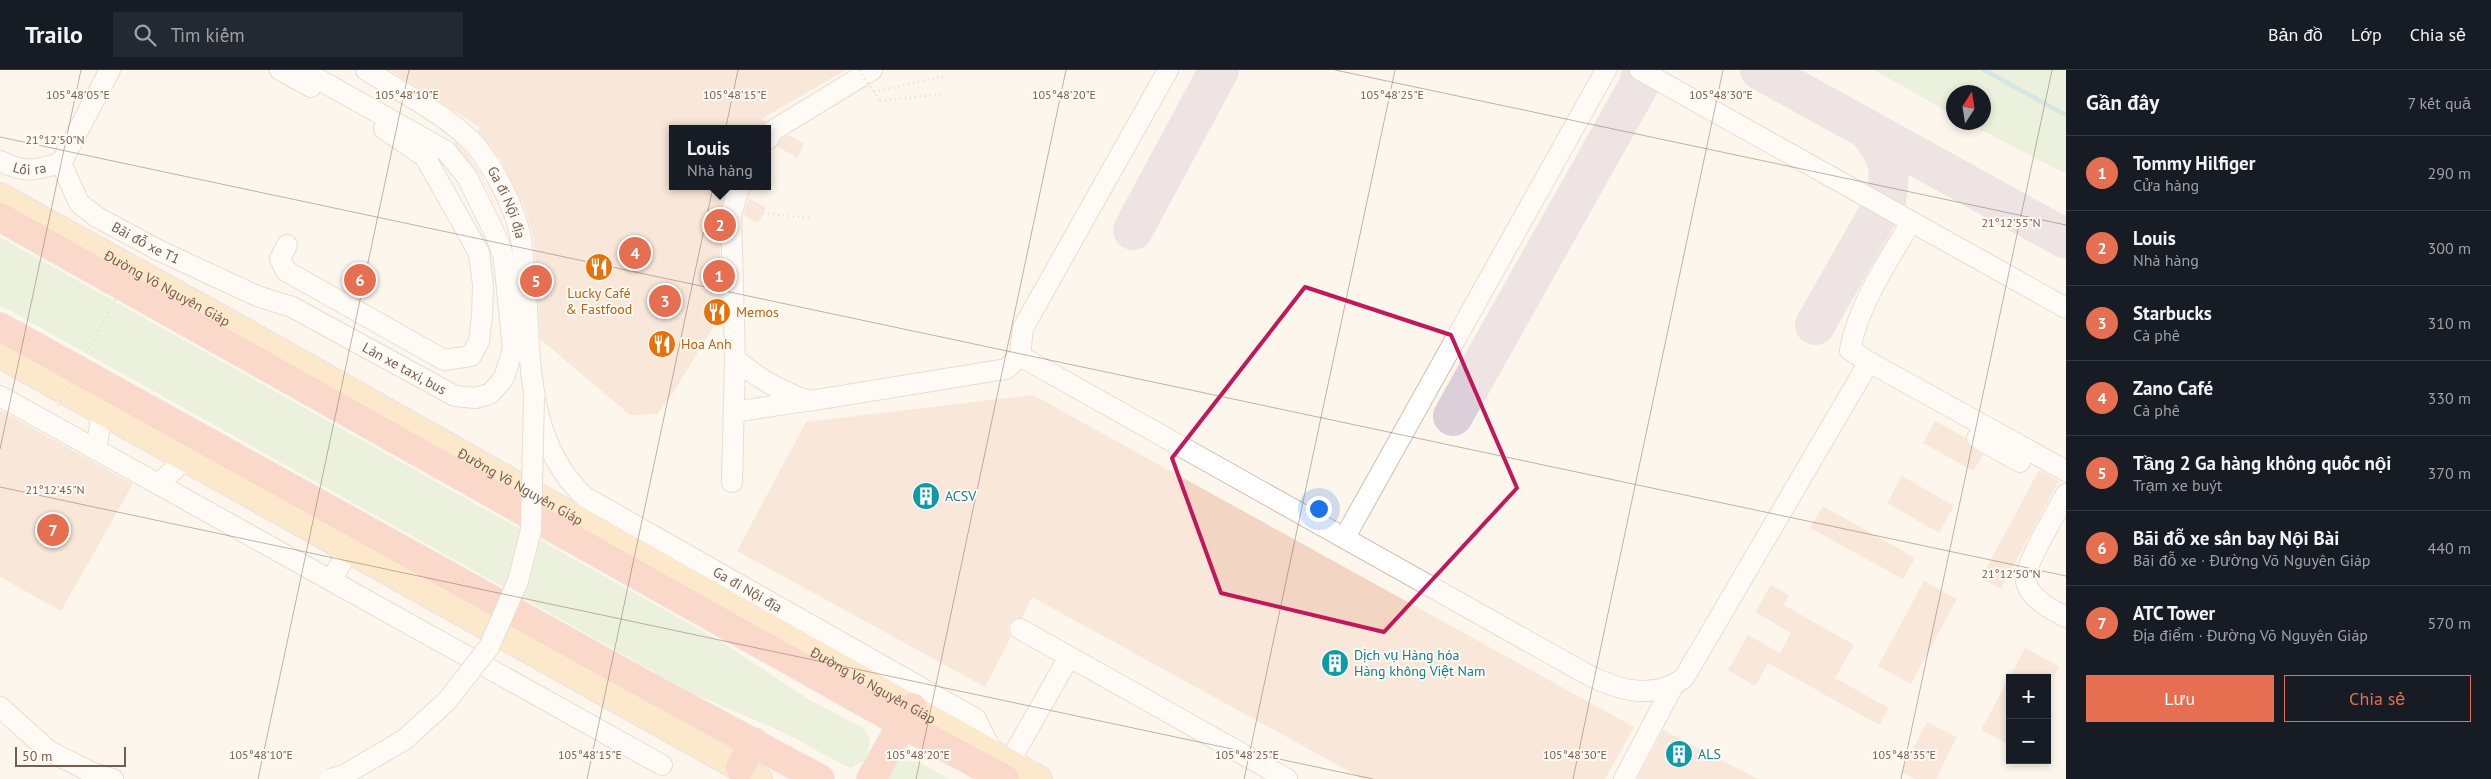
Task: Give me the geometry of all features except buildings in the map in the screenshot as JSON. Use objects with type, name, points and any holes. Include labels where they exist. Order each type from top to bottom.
[{"type":"highway","name":"Đường Võ Nguyên Giáp","points":[[0,217],[755,641],[907,716],[1002,768]]},
{"type":"highway","points":[[0,327],[633,678],[820,779]]},
{"type":"highway","points":[[871,779],[907,716]]},
{"type":"highway","points":[[744,775],[754,742]]},
{"type":"main road","name":"Đường Võ Nguyên Giáp","points":[[0,196],[747,614],[907,716]]},
{"type":"main road","points":[[0,355],[349,550],[744,775]]},
{"type":"main road","points":[[747,614],[755,641]]},
{"type":"main road","name":"Đường Võ Nguyên Giáp","points":[[1002,768],[1040,779]]},
{"type":"lane","points":[[61,163],[110,70]]},
{"type":"lane","points":[[280,70],[368,118],[425,156],[479,253],[483,285],[482,316],[479,341],[471,356],[444,360],[286,271],[280,259],[287,245]]},
{"type":"lane","name":"Làn xe taxi, bus","points":[[257,296],[292,306],[411,374],[455,396],[475,398],[490,394],[504,378],[513,349],[503,255],[467,177],[446,151],[302,70]]},
{"type":"lane","name":"Ga đi Nội địa","points":[[330,779],[344,775],[404,740],[447,701],[490,647],[518,582],[531,530],[534,398],[521,238],[501,184],[475,146],[459,130],[366,70]]},
{"type":"lane","points":[[771,133],[872,70]]},
{"type":"lane","points":[[734,412],[1006,369],[1020,356],[1023,328],[1168,70]]},
{"type":"lane","points":[[1345,537],[1606,70]]},
{"type":"lane","points":[[1640,70],[2066,308]]},
{"type":"lane","name":"Lối ra","points":[[0,161],[18,170],[35,170],[61,163]]},
{"type":"lane","name":"Bãi đỗ xe T1","points":[[61,163],[79,203],[97,217],[158,250],[257,296]]},
{"type":"lane","points":[[732,482],[735,359],[731,213],[739,190]]},
{"type":"lane","points":[[1911,222],[1874,284],[1855,325],[1850,350],[1865,368],[2020,462]]},
{"type":"lane","points":[[1020,356],[1606,684],[1629,691],[1654,691],[1673,686],[1684,678],[1865,368]]},
{"type":"lane","points":[[735,359],[758,379],[810,401]]},
{"type":"lane","points":[[1865,368],[2066,471]]},
{"type":"lane","points":[[0,396],[662,765]]},
{"type":"lane","name":"Ga đi Nội địa","points":[[534,398],[559,466],[569,482],[585,497],[976,720],[1002,768]]},
{"type":"lane","points":[[96,450],[102,412]]},
{"type":"lane","points":[[158,484],[185,460]]},
{"type":"lane","points":[[2066,494],[2028,565],[2026,582],[2033,594],[2047,607],[2066,617]]},
{"type":"lane","points":[[331,580],[349,550]]},
{"type":"lane","points":[[1020,629],[1287,779]]},
{"type":"lane","points":[[1002,768],[1068,657]]},
{"type":"lane","points":[[1624,779],[1673,686]]},
{"type":"lane","points":[[0,707],[49,751],[94,773],[112,779]]},
{"type":"path","points":[[859,70],[880,101],[941,94]]},
{"type":"path","points":[[874,92],[944,76]]},
{"type":"path","points":[[758,213],[811,218]]},
{"type":"path","points":[[58,406],[135,263]]},
{"type":"highlighted area","points":[[1305,287],[1451,335],[1517,488],[1384,632],[1221,593],[1172,458]]},
{"type":"green space","points":[[1874,70],[2066,70],[2066,174],[1981,130],[1991,130],[1991,85],[1946,85],[1946,111]]},
{"type":"green space","points":[[0,237],[722,642],[810,700],[863,728],[870,738],[867,759],[851,768],[843,765],[789,735],[692,693],[0,305]]},
{"type":"green space","points":[[900,760],[918,762],[950,779],[885,779],[889,767]]},
{"type":"waterway","points":[[1984,70],[2066,115]]},
{"type":"taxiway","points":[[1133,230],[1219,70]]},
{"type":"taxiway","points":[[1453,416],[1639,85],[1642,70]]},
{"type":"taxiway","points":[[1760,70],[2066,239]]},
{"type":"taxiway","points":[[1815,325],[1886,200],[1889,179],[1885,155],[1868,130]]},
{"type":"place","name":"Louis","points":[[720,225]]},
{"type":"place","name":"Zano Café","points":[[635,253]]},
{"type":"place","name":"Lucky Café & Fastfood","points":[[599,267]]},
{"type":"place","name":"Tommy Hilfiger","points":[[719,276]]},
{"type":"place","name":"Bãi đỗ xe sân bay Nội Bài","points":[[360,280]]},
{"type":"place","name":"Tầng 2 Ga hàng không quốc nội","points":[[536,281]]},
{"type":"place","name":"Starbucks","points":[[665,301]]},
{"type":"place","name":"Memos","points":[[717,312]]},
{"type":"place","name":"Hoa Anh","points":[[662,344]]},
{"type":"place","name":"ACSV","points":[[926,496]]},
{"type":"place","name":"ATC Tower","points":[[53,530]]},
{"type":"place","name":"Dịch vụ Hàng hóa Hàng không Việt Nam","points":[[1335,663]]},
{"type":"place","name":"ALS","points":[[1679,754]]}]
